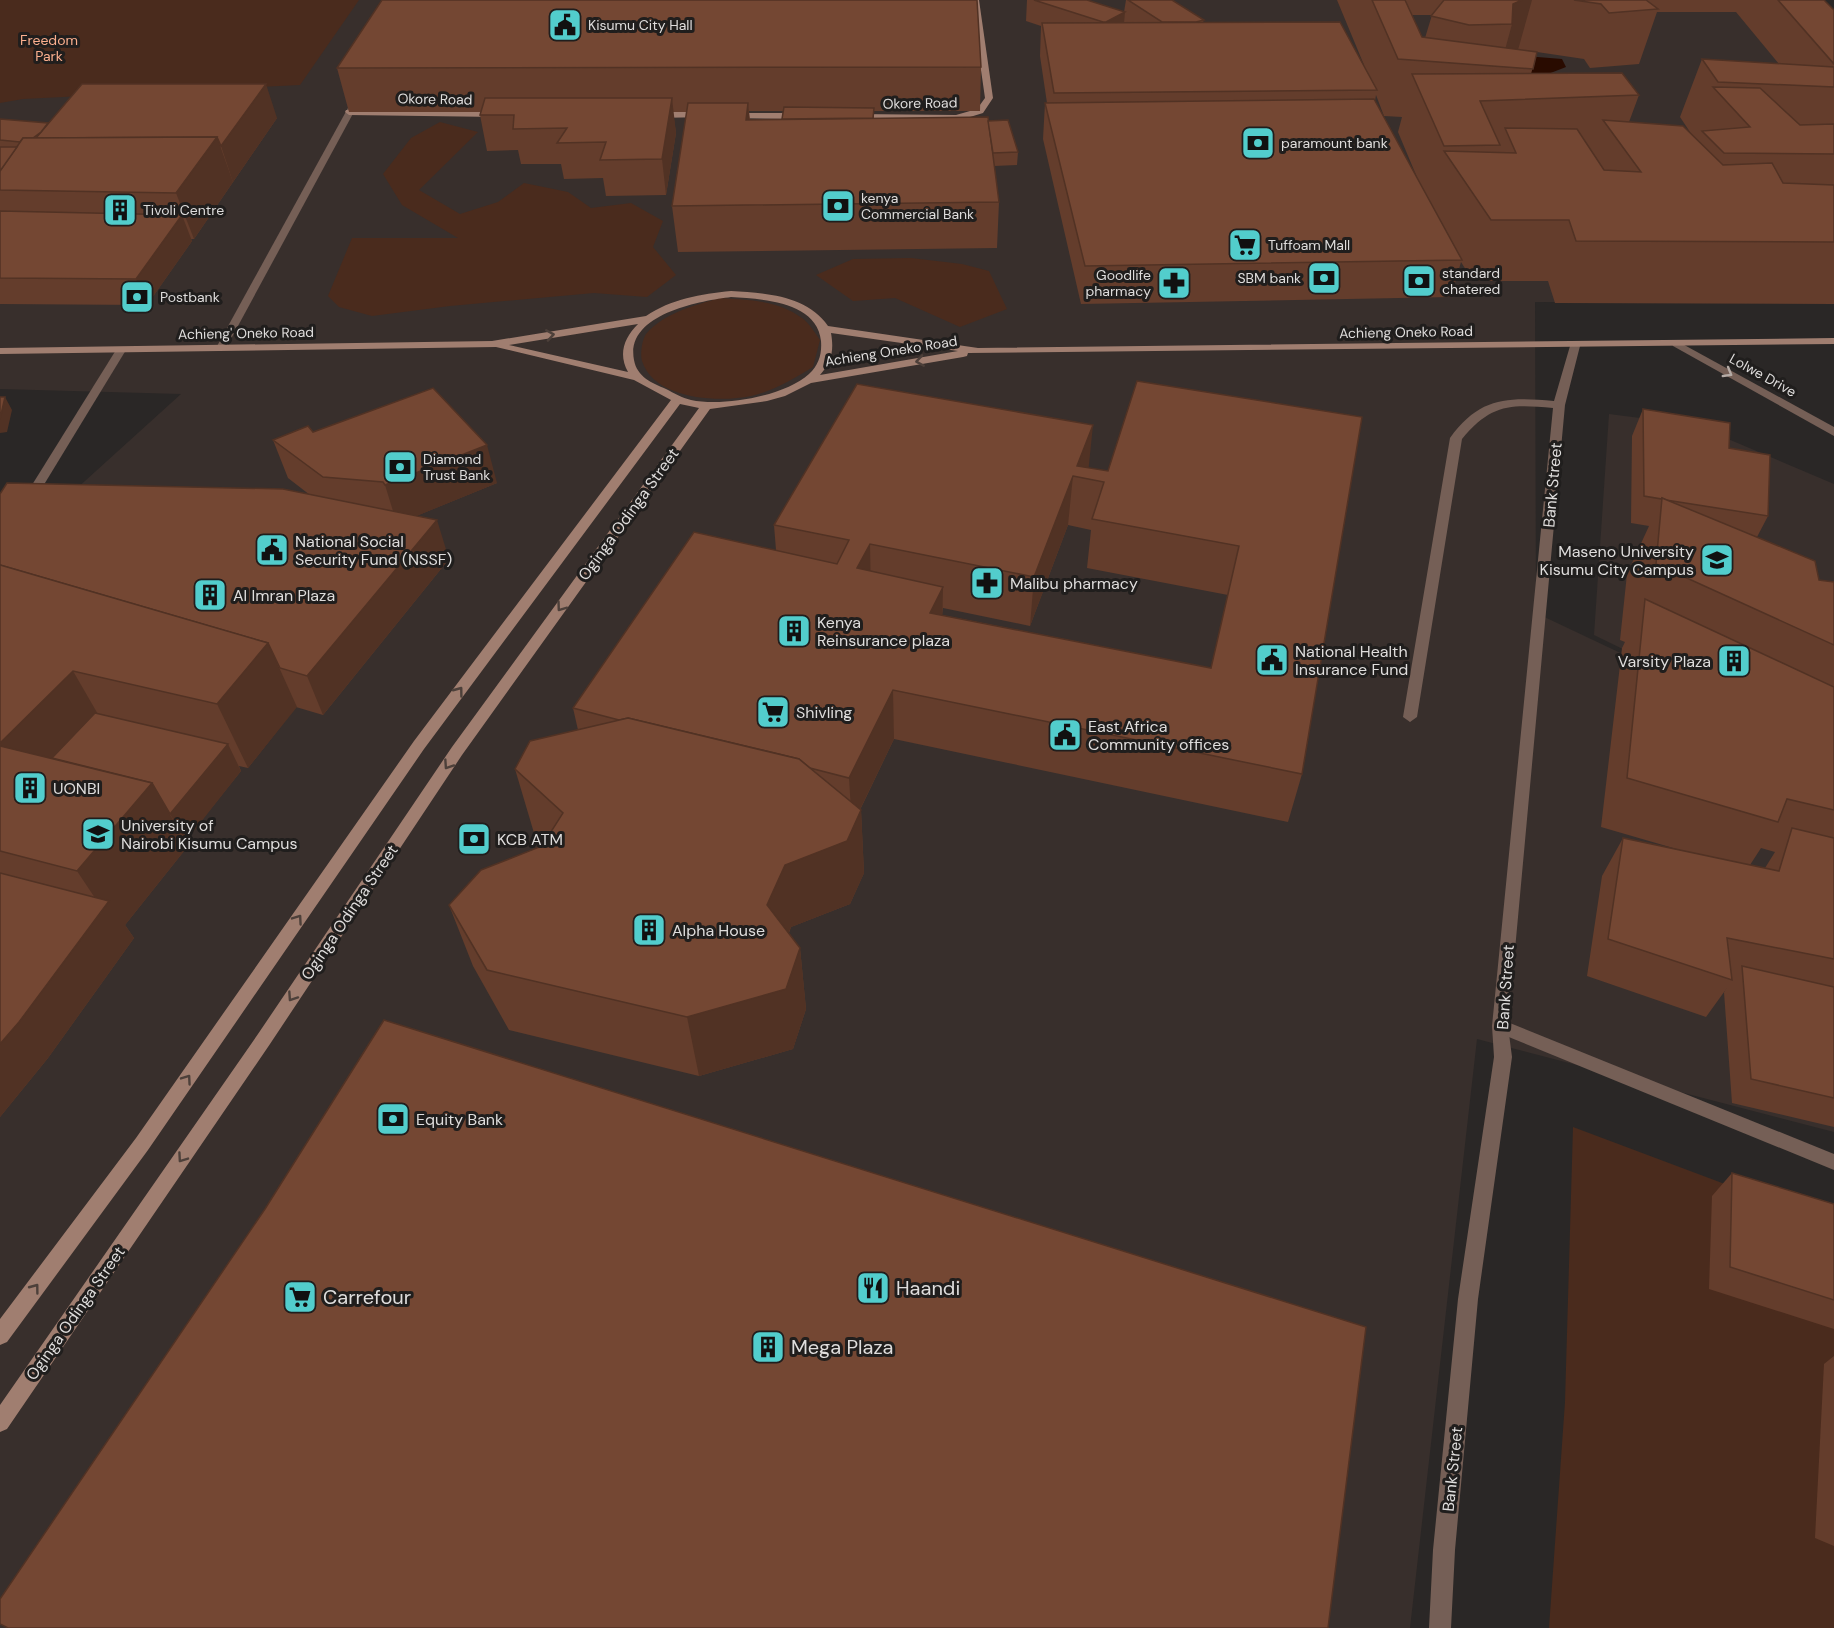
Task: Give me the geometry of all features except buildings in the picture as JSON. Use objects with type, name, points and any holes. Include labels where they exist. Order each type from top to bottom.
[{"type":"main road","name":"Okore Road","points":[[849,117],[957,118],[980,111],[989,98],[975,0]]},
{"type":"main road","name":"Okore Road","points":[[349,112],[513,114]]},
{"type":"main road","points":[[645,115],[813,116]]},
{"type":"main road","points":[[731,294],[762,296],[790,302],[812,314],[825,329],[830,346],[824,364],[809,380],[785,393],[755,402],[706,406],[677,399],[638,378],[629,363],[628,348],[635,332],[648,319],[671,306],[700,297],[731,294]]},
{"type":"main road","name":"Achieng' Oneko Road","points":[[0,351],[492,344],[648,319]]},
{"type":"main road","name":"Achieng Oneko Road","points":[[825,329],[978,351],[1575,346],[1834,341]]},
{"type":"main road","name":"Achieng' Oneko Road","points":[[492,344],[638,378]]},
{"type":"main road","name":"Achieng Oneko Road","points":[[809,380],[978,351]]},
{"type":"main road","name":"Oginga Odinga Street","points":[[0,1335],[142,1144],[419,745],[677,399]]},
{"type":"main road","name":"Oginga Odinga Street","points":[[0,1422],[270,1029],[457,751],[706,406]]},
{"type":"street","points":[[221,348],[362,92]]},
{"type":"street","name":"Lolwe Drive","points":[[1677,344],[1834,432]]},
{"type":"street","name":"Bank Street","points":[[1440,1628],[1444,1550],[1468,1299],[1503,1057],[1500,1026],[1559,405],[1575,346]]},
{"type":"street","points":[[18,517],[121,350]]},
{"type":"street","points":[[1410,717],[1456,438],[1471,418],[1493,405],[1522,402],[1559,405]]},
{"type":"street","points":[[1500,1026],[1834,1162]]},
{"type":"shaded area","points":[[0,0],[1773,0],[1834,303],[1535,302],[1536,613],[1834,754],[1834,1132],[1477,1039],[1410,1628],[0,1628],[0,558],[181,394],[0,389]]},
{"type":"shaded area","points":[[1525,56],[1562,59],[1566,67],[1517,82]]},
{"type":"shaded area","name":"Maseno University Kisumu City Campus","points":[[1609,414],[1695,425],[1834,484],[1834,752],[1594,635]]},
{"type":"green space","name":"Freedom Park","points":[[0,0],[359,0],[300,85],[23,99],[0,103]]},
{"type":"green space","points":[[440,122],[478,132],[419,190],[460,214],[498,202],[524,183],[568,192],[591,208],[631,203],[663,221],[653,247],[676,275],[647,297],[594,293],[450,306],[372,316],[339,307],[328,296],[352,238],[458,238],[402,205],[383,174],[411,138]]},
{"type":"green space","points":[[911,258],[962,264],[989,271],[1007,309],[960,327],[895,298],[853,301],[816,275],[853,259]]},
{"type":"green space","points":[[720,298],[773,304],[802,318],[820,340],[813,367],[768,391],[737,398],[721,399],[688,395],[673,391],[659,383],[649,374],[642,361],[643,340],[646,334],[671,315]]},
{"type":"green space","points":[[1573,1127],[1834,1225],[1834,1628],[1549,1628],[1565,1402]]},
{"type":"place","name":"Kisumu City Hall","points":[[565,25]]},
{"type":"place","name":"paramount bank","points":[[1258,143]]},
{"type":"place","name":"kenya Commercial Bank","points":[[838,206]]},
{"type":"place","name":"Tivoli Centre","points":[[120,210]]},
{"type":"place","name":"Tuffoam Mall","points":[[1245,245]]},
{"type":"place","name":"SBM bank","points":[[1324,278]]},
{"type":"place","name":"standard chatered","points":[[1419,281]]},
{"type":"place","name":"Goodlife pharmacy","points":[[1174,283]]},
{"type":"place","name":"Postbank","points":[[137,297]]},
{"type":"place","name":"Diamond Trust Bank","points":[[400,467]]},
{"type":"place","name":"National Social Security Fund (NSSF)","points":[[272,550]]},
{"type":"place","name":"Maseno University Kisumu City Campus","points":[[1717,560]]},
{"type":"place","name":"Malibu pharmacy","points":[[987,583]]},
{"type":"place","name":"Al Imran Plaza","points":[[210,595]]},
{"type":"place","name":"Kenya Reinsurance plaza","points":[[794,631]]},
{"type":"place","name":"National Health Insurance Fund","points":[[1272,660]]},
{"type":"place","name":"Varsity Plaza","points":[[1734,661]]},
{"type":"place","name":"Shivling","points":[[773,712]]},
{"type":"place","name":"East Africa Community offices","points":[[1065,735]]},
{"type":"place","name":"UONBI","points":[[30,788]]},
{"type":"place","name":"University of Nairobi Kisumu Campus","points":[[98,834]]},
{"type":"place","name":"KCB ATM","points":[[474,839]]},
{"type":"place","name":"Alpha House","points":[[649,930]]},
{"type":"place","name":"Equity Bank","points":[[393,1119]]},
{"type":"place","name":"Haandi","points":[[873,1288]]},
{"type":"place","name":"Carrefour","points":[[300,1297]]},
{"type":"place","name":"Mega Plaza","points":[[768,1347]]}]
